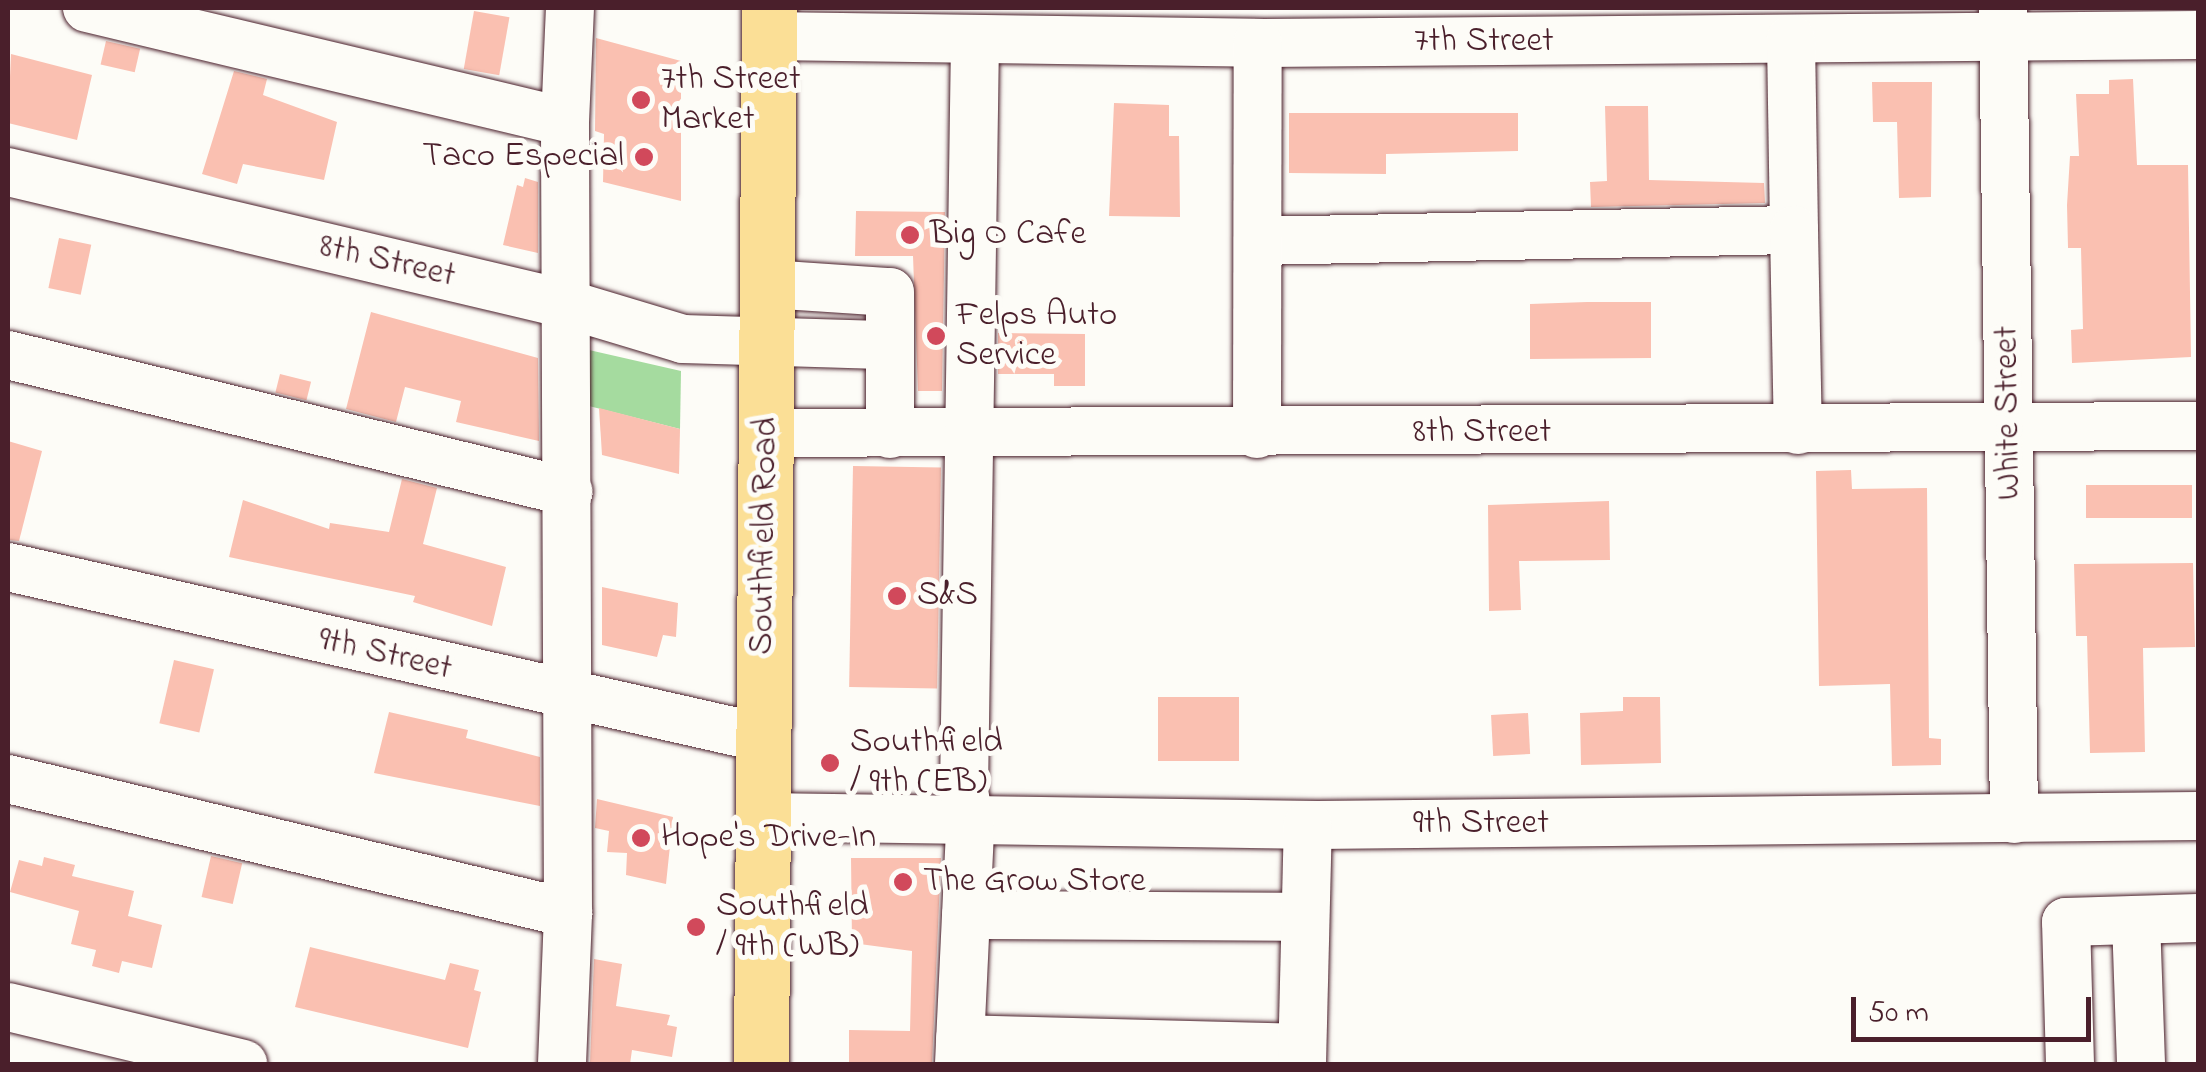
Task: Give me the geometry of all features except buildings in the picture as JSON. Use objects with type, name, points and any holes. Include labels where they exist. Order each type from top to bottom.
[{"type":"main road","name":"Southfield Road","points":[[761,1064],[769,22]]},
{"type":"street","points":[[86,8],[565,122]]},
{"type":"street","points":[[562,1064],[568,913],[570,305],[565,122],[570,8]]},
{"type":"street","name":"7th Street","points":[[769,22],[1258,44],[1791,40],[2003,23],[2198,35]]},
{"type":"street","name":"White Street","points":[[2003,23],[2014,818]]},
{"type":"street","points":[[952,31],[970,434],[964,791],[969,824],[959,1052],[1302,1056],[1308,825]]},
{"type":"street","points":[[1791,40],[1798,430]]},
{"type":"street","points":[[1257,434],[1258,44]]},
{"type":"street","name":"8th Street","points":[[8,172],[570,305],[683,338],[766,346],[890,345]]},
{"type":"street","points":[[1258,241],[1794,230]]},
{"type":"street","points":[[768,284],[890,292],[890,434]]},
{"type":"street","points":[[8,355],[569,492]]},
{"type":"street","name":"8th Street","points":[[766,433],[1257,434],[2198,426]]},
{"type":"street","name":"9th Street","points":[[8,566],[568,698],[763,738]]},
{"type":"street","points":[[8,780],[568,913]]},
{"type":"street","name":"9th Street","points":[[763,817],[969,824],[1308,825],[2198,816]]},
{"type":"street","points":[[966,915],[1305,916]]},
{"type":"street","points":[[2070,1064],[2066,922],[2198,918]]},
{"type":"street","points":[[2136,920],[2141,1064]]},
{"type":"street","points":[[8,1007],[242,1064]]},
{"type":"green space","points":[[589,350],[681,371],[680,429],[581,404]]},
{"type":"place","name":"7th Street Market","points":[[641,100]]},
{"type":"place","name":"Taco Especial","points":[[644,157]]},
{"type":"place","name":"Big O Cafe","points":[[910,235]]},
{"type":"place","name":"Felps Auto Service","points":[[936,336]]},
{"type":"place","name":"S&S","points":[[897,596]]},
{"type":"place","name":"Southfield / 9th (EB)","points":[[830,763]]},
{"type":"place","name":"Hope's Drive-In","points":[[641,838]]},
{"type":"place","name":"The Grow Store","points":[[903,882]]},
{"type":"place","name":"Southfield / 9th (WB)","points":[[696,927]]}]
